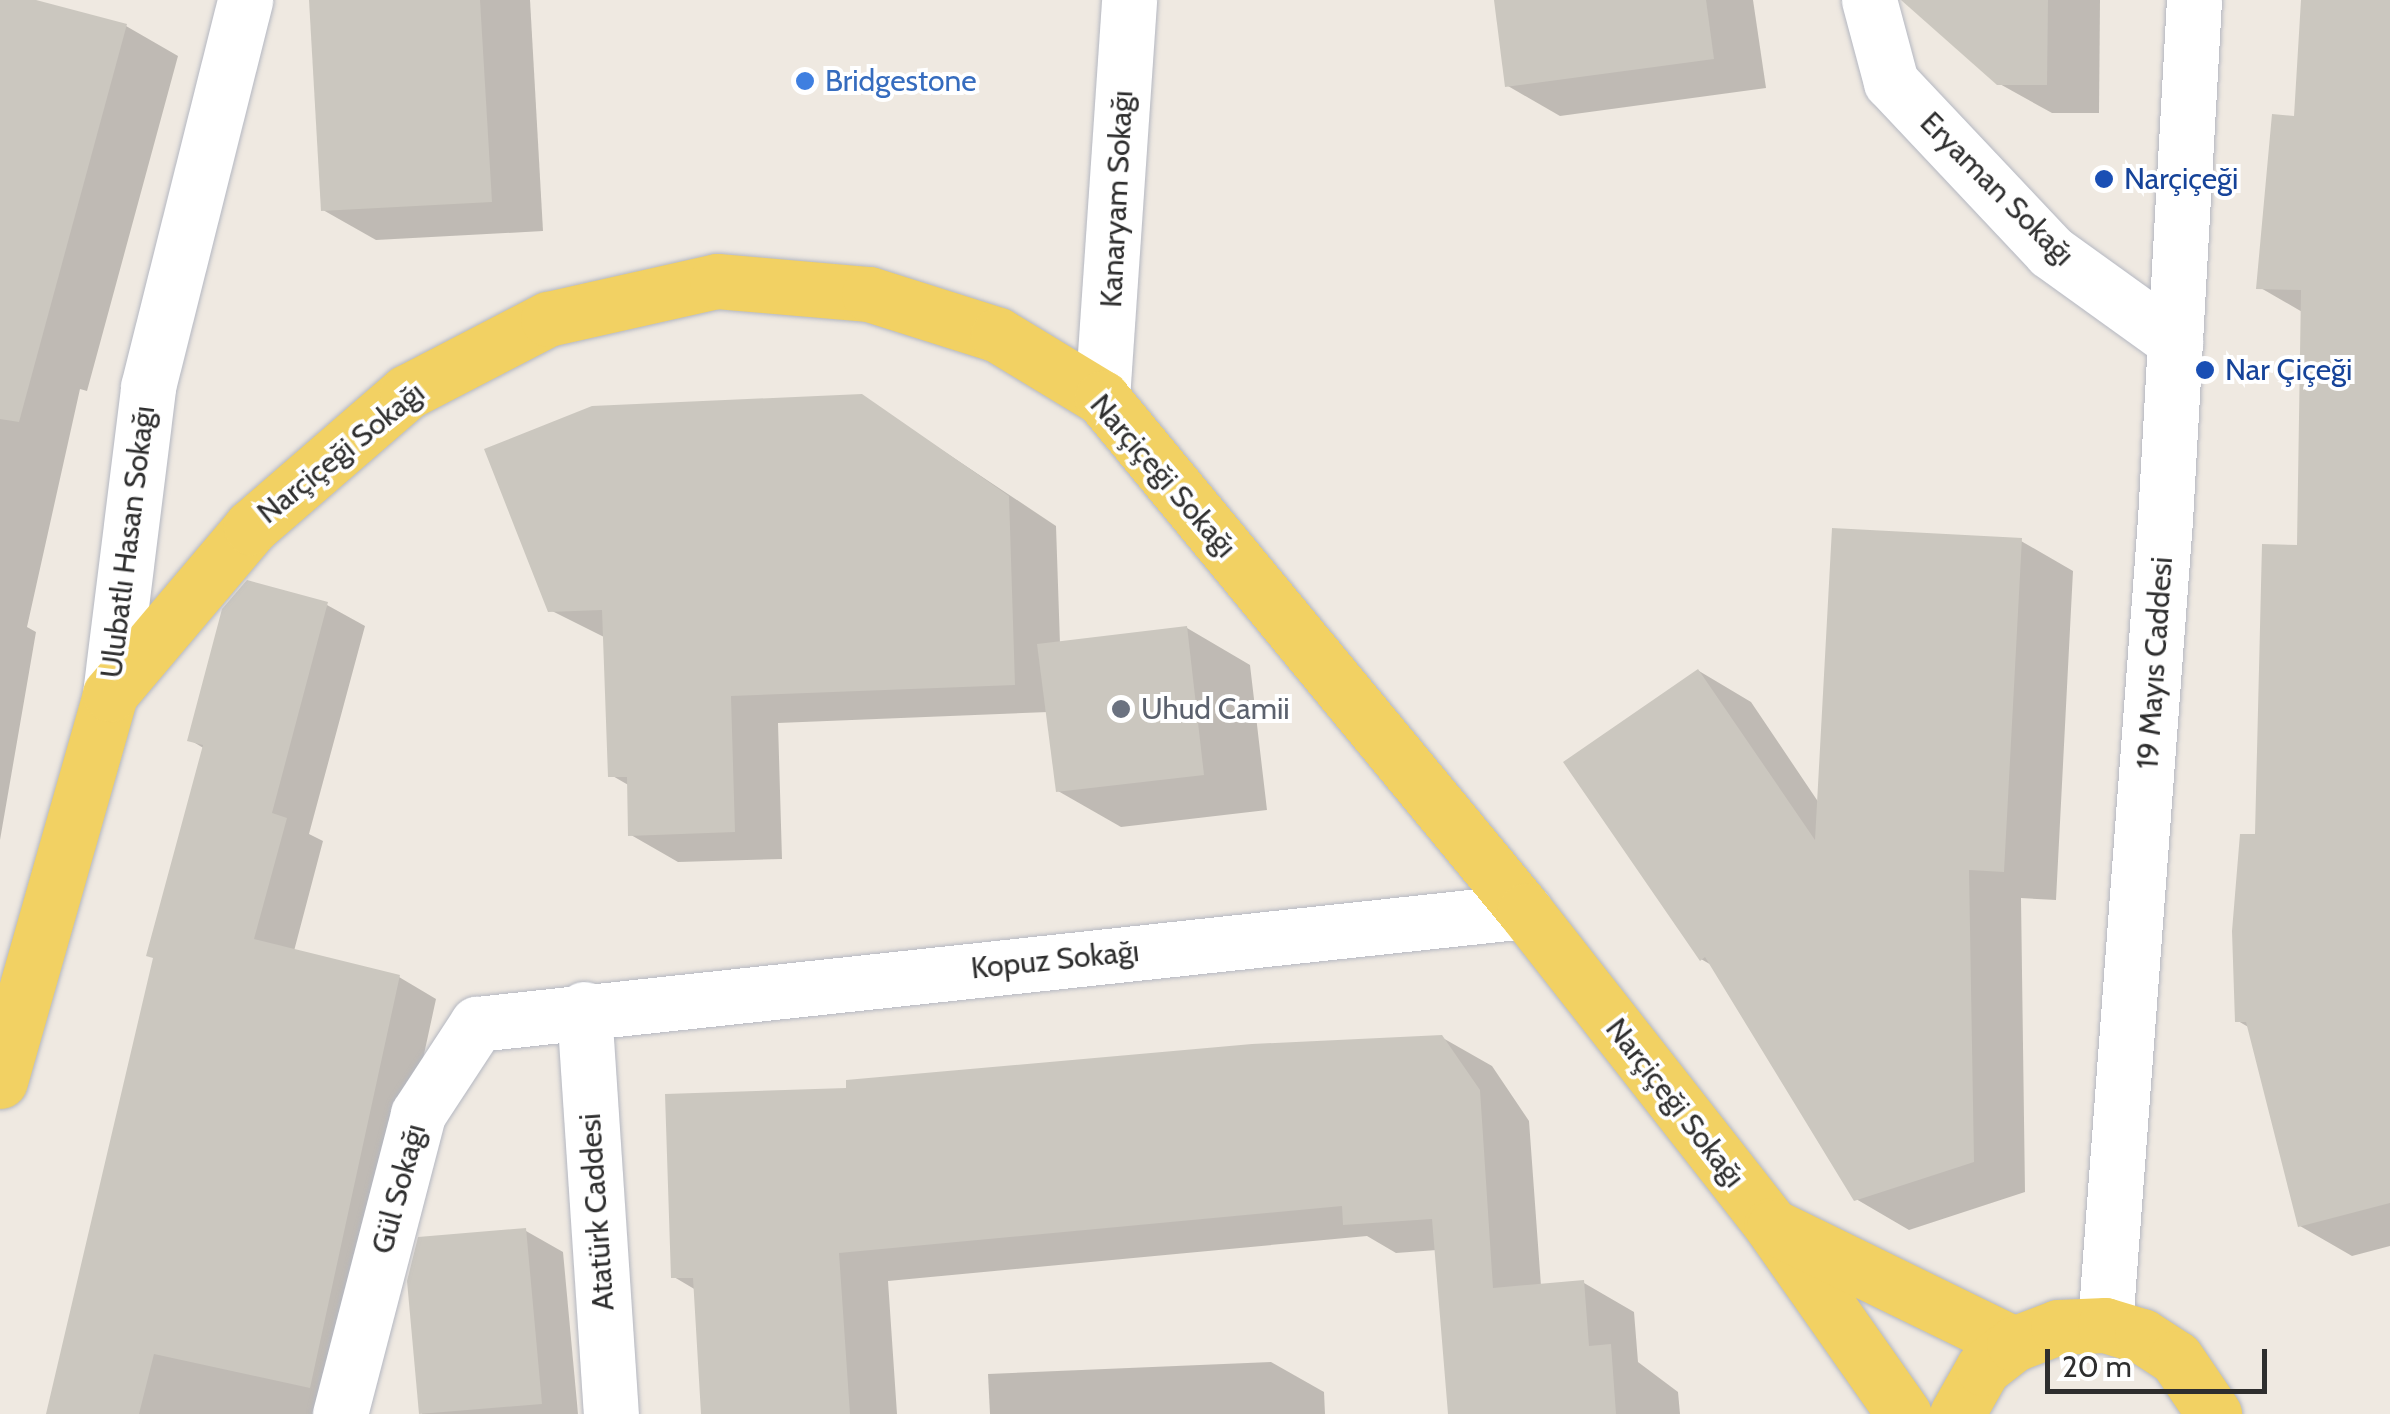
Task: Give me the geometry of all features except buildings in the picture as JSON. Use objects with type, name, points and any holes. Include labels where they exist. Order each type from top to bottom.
[{"type":"main road","name":"Narçiçeği Sokağı","points":[[110,694],[251,527],[407,392],[548,319],[716,281],[869,294],[998,335],[1102,398],[1525,911],[1771,1226],[1904,1414]]},
{"type":"main road","name":"Ulubatlı Hasan Sokağı","points":[[0,1080],[110,694]]},
{"type":"main road","name":"Narçiçeği Sokağı","points":[[1771,1226],[2014,1344]]},
{"type":"main road","points":[[1956,1414],[1984,1368],[2014,1344],[2058,1327],[2105,1325],[2142,1336],[2176,1358],[2214,1414]]},
{"type":"street","name":"Ulubatlı Hasan Sokağı","points":[[110,694],[148,387],[245,0]]},
{"type":"street","name":"Kanaryam Sokağı","points":[[1102,398],[1129,0]]},
{"type":"street","name":"Eryaman Sokağı","points":[[1870,0],[1891,82],[2051,252],[2175,341]]},
{"type":"street","name":"19 Mayıs Caddesi","points":[[2105,1325],[2175,341],[2194,0]]},
{"type":"street","name":"Kopuz Sokağı","points":[[584,1009],[1525,911]]},
{"type":"street","name":"Gül Sokağı","points":[[340,1414],[418,1114],[477,1024],[584,1009]]},
{"type":"street","name":"Atatürk Caddesi","points":[[584,1009],[611,1414]]},
{"type":"place","name":"Bridgestone","points":[[805,81]]},
{"type":"place","name":"Narçiçeği","points":[[2104,179]]},
{"type":"place","name":"Nar Çiçeği","points":[[2205,370]]},
{"type":"place","name":"Uhud Camii","points":[[1121,709]]}]
